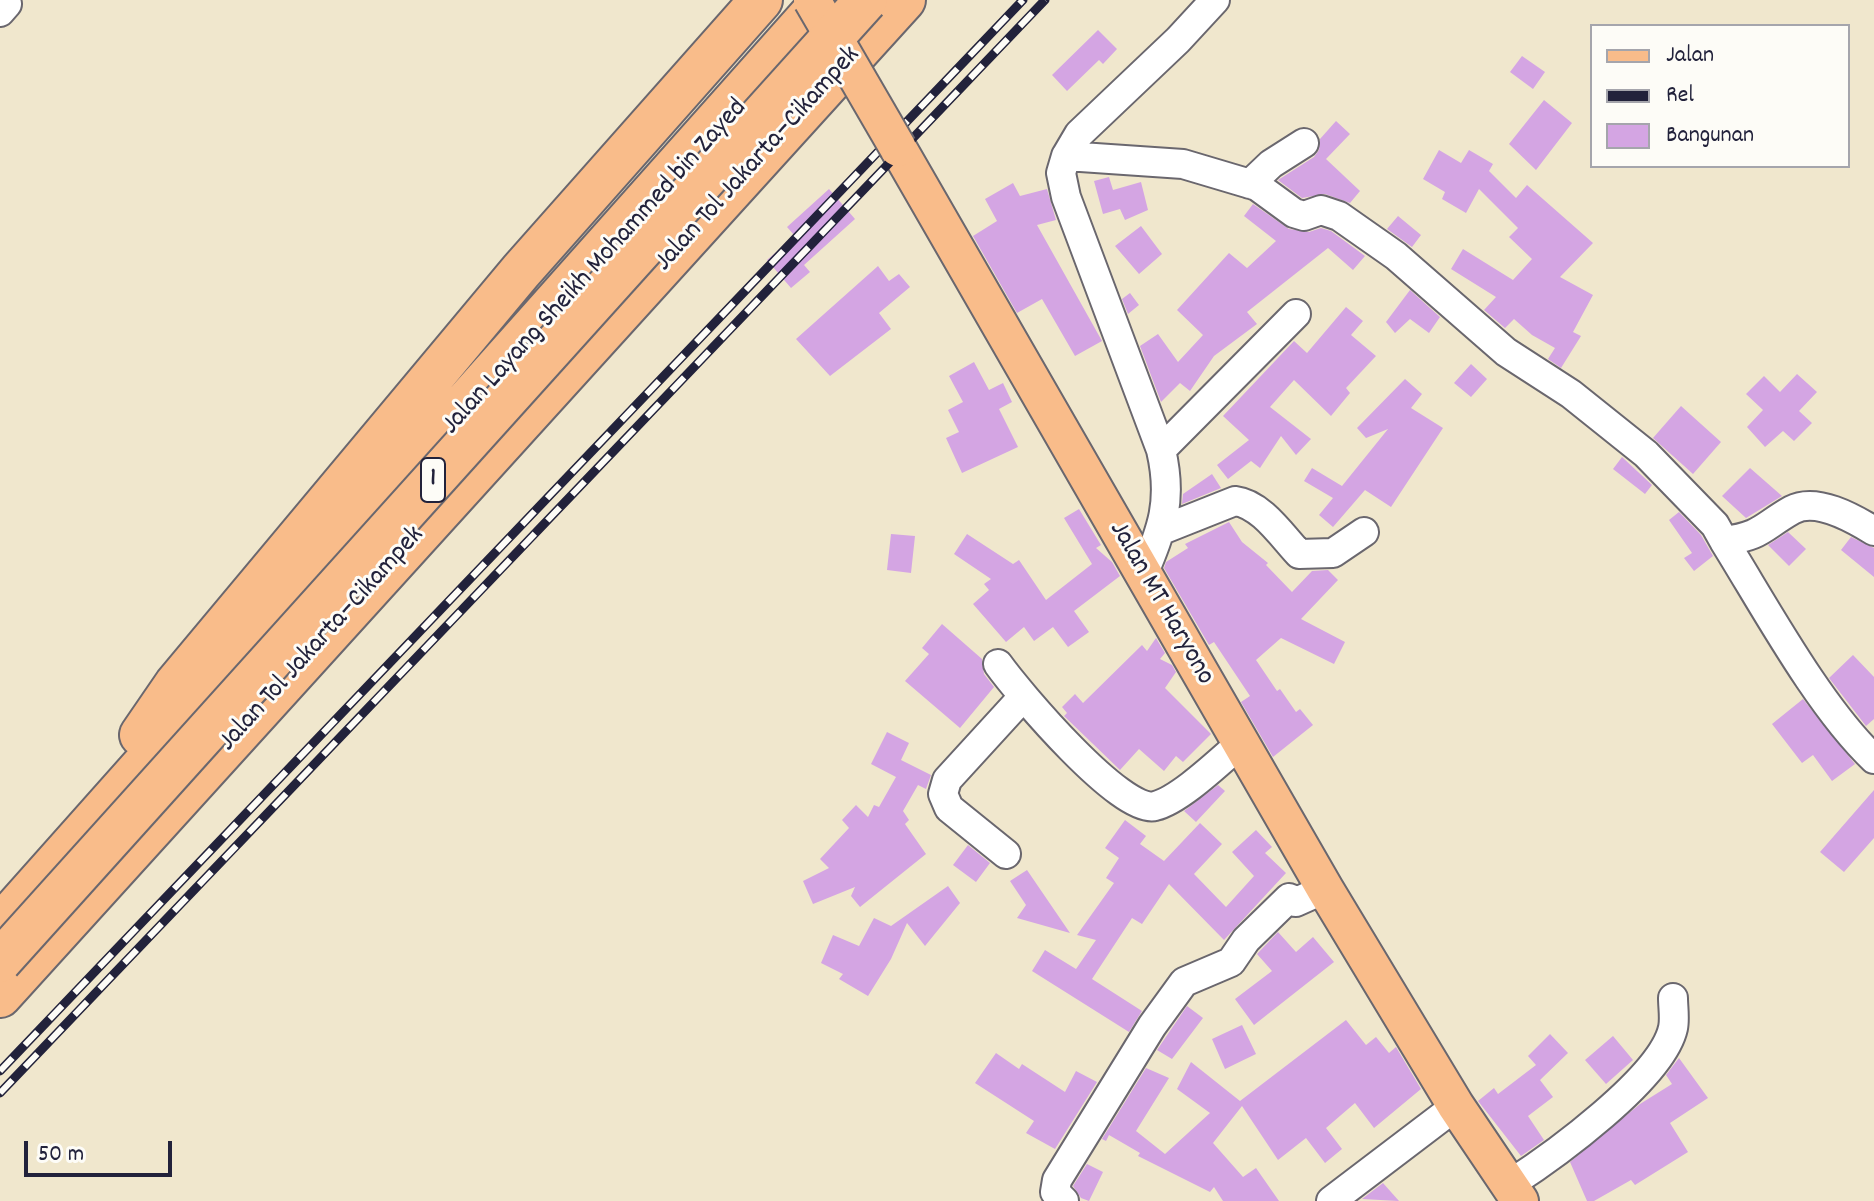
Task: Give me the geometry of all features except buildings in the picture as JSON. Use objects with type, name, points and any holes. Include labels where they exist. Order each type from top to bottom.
[{"type":"highway","points":[[51,869],[176,684],[521,271],[761,0]]},
{"type":"highway","name":"Jalan Tol Jakarta–Cikampek","points":[[0,927],[824,0]]},
{"type":"highway","name":"Jalan Layang Sheikh Mohammed bin Zayed","points":[[0,927],[838,0]]},
{"type":"highway","name":"Jalan Layang Sheikh Mohammed bin Zayed","points":[[0,961],[866,0]]},
{"type":"highway","name":"Jalan Tol Jakarta–Cikampek","points":[[0,996],[904,0]]},
{"type":"main road","name":"Jalan MT Haryono","points":[[812,0],[1325,889],[1456,1106],[1515,1193]]},
{"type":"street","points":[[1143,575],[1162,530],[1168,497],[1161,450],[1066,197],[1061,173],[1066,156],[1079,134],[1178,40],[1215,0]]},
{"type":"street","points":[[1250,184],[1271,164],[1304,143]]},
{"type":"street","points":[[1066,156],[1183,164],[1250,184],[1294,213],[1304,216],[1329,211],[1396,256],[1506,352],[1571,394],[1646,454],[1715,525],[1815,683],[1858,744],[1874,759]]},
{"type":"street","points":[[1161,450],[1296,314]]},
{"type":"street","points":[[1162,530],[1235,501],[1246,502],[1299,554],[1333,553],[1364,532]]},
{"type":"street","points":[[1724,541],[1762,532],[1794,508],[1819,507],[1856,519],[1874,531]]},
{"type":"street","points":[[998,664],[1022,698],[1112,787],[1141,805],[1154,807],[1169,800],[1240,744]]},
{"type":"street","points":[[1006,854],[949,808],[943,794],[947,780],[1022,698]]},
{"type":"street","points":[[1064,1201],[1055,1192],[1057,1180],[1152,1026],[1184,982],[1231,962],[1246,940],[1289,898],[1296,902],[1325,889]]},
{"type":"street","points":[[1515,1193],[1579,1137],[1657,1059],[1673,1029],[1673,998]]},
{"type":"street","points":[[1331,1201],[1456,1106]]},
{"type":"railway","points":[[0,1071],[1023,0]]},
{"type":"railway","points":[[0,1093],[1045,0]]}]
